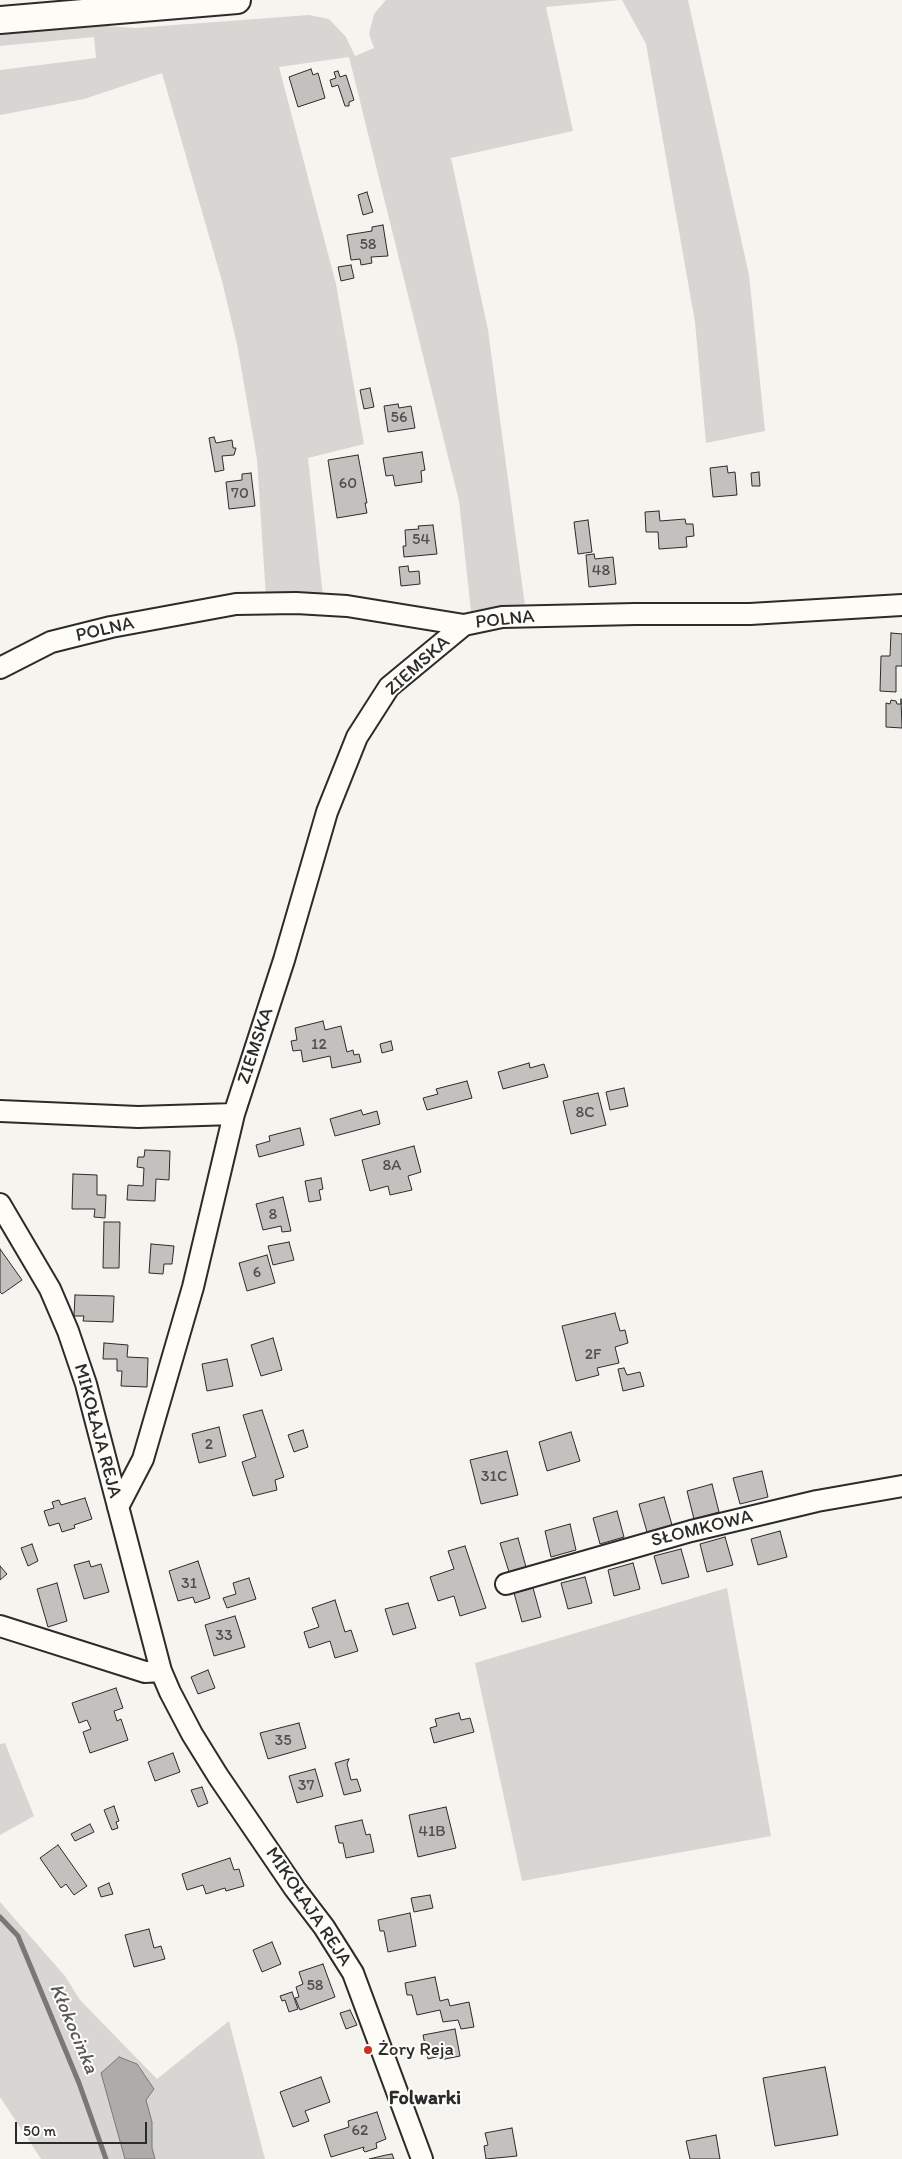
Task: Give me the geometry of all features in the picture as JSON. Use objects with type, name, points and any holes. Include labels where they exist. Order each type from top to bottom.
[{"type":"main road","points":[[0,20],[237,0]]},
{"type":"street","name":"POLNA","points":[[0,668],[51,642],[111,627],[236,604],[296,603],[347,606],[464,625],[502,617],[750,614],[902,605]]},
{"type":"street","name":"ZIEMSKA","points":[[118,1507],[143,1459],[193,1287],[234,1114],[284,960],[327,812],[357,737],[389,688],[464,625]]},
{"type":"street","points":[[0,1111],[138,1117],[234,1114]]},
{"type":"street","name":"MIKOŁAJA REJA","points":[[0,1204],[50,1289],[68,1331],[86,1384],[161,1671],[192,1734],[218,1776],[295,1889],[324,1927],[353,1973],[422,2159]]},
{"type":"street","name":"SŁOMKOWA","points":[[506,1584],[691,1531],[817,1500],[902,1486]]},
{"type":"street","points":[[0,1626],[145,1672],[161,1671]]},
{"type":"shaded area","points":[[386,0],[621,0],[546,7],[573,131],[451,158],[488,330],[525,606],[471,611],[459,501],[349,57],[279,67],[336,284],[364,444],[308,458],[323,596],[266,598],[257,459],[237,344],[222,281],[162,73],[84,99],[0,115],[0,70],[96,58],[94,37],[0,46],[0,31],[92,25],[135,28],[309,15],[329,19],[346,37],[355,56],[374,48],[369,34],[374,14]]},
{"type":"shaded area","points":[[622,0],[688,0],[749,275],[765,431],[706,443],[695,322],[646,44]]},
{"type":"shaded area","points":[[727,1588],[771,1836],[522,1881],[475,1663]]},
{"type":"shaded area","points":[[5,1743],[34,1816],[0,1835],[0,1744]]},
{"type":"shaded area","points":[[0,1902],[65,1976],[80,2000],[157,2079],[229,2021],[265,2159],[41,2159],[0,2097]]},
{"type":"shaded area","points":[[119,2057],[137,2064],[154,2089],[146,2100],[152,2122],[152,2148],[155,2159],[125,2159],[101,2073]]},
{"type":"building","points":[[311,69],[313,75],[318,73],[325,98],[298,107],[289,77]]},
{"type":"building","points":[[338,71],[340,77],[346,75],[354,100],[349,102],[349,106],[345,106],[338,85],[332,87],[330,80],[336,78],[334,72]]},
{"type":"building","points":[[367,192],[373,212],[363,215],[358,195]]},
{"type":"building","points":[[383,225],[388,256],[371,257],[372,263],[361,265],[360,259],[351,260],[347,235],[372,231],[372,227]]},
{"type":"building","points":[[351,265],[354,278],[341,281],[338,267]]},
{"type":"building","points":[[370,388],[374,407],[364,409],[360,390]]},
{"type":"building","points":[[398,404],[399,408],[411,406],[415,428],[388,432],[384,406]]},
{"type":"building","points":[[214,437],[216,443],[232,440],[233,448],[236,448],[234,455],[222,456],[224,470],[215,472],[209,438]]},
{"type":"building","points":[[422,452],[425,470],[421,471],[422,482],[395,486],[393,475],[386,476],[383,458]]},
{"type":"building","points":[[358,455],[367,503],[365,503],[367,513],[337,518],[328,460]]},
{"type":"building","points":[[727,466],[728,473],[735,472],[737,495],[713,497],[710,468]]},
{"type":"building","points":[[759,472],[760,486],[752,486],[751,473]]},
{"type":"building","points":[[251,473],[255,506],[229,509],[226,482],[242,480],[242,474]]},
{"type":"building","points":[[659,511],[660,521],[685,519],[686,524],[693,524],[694,536],[686,537],[687,547],[659,549],[658,532],[646,532],[645,512]]},
{"type":"building","points":[[588,520],[592,552],[578,554],[574,522]]},
{"type":"building","points":[[433,525],[437,554],[404,557],[403,546],[406,546],[405,530],[419,529],[418,526]]},
{"type":"building","points":[[594,554],[595,559],[613,557],[616,584],[589,587],[586,555]]},
{"type":"building","points":[[408,566],[409,572],[419,571],[420,584],[401,586],[399,567]]},
{"type":"building","points":[[891,633],[902,634],[902,666],[896,666],[896,692],[880,691],[881,656],[890,656]]},
{"type":"building","points":[[901,699],[902,728],[886,727],[886,703],[890,704],[891,700],[901,704]]},
{"type":"building","points":[[323,1021],[325,1030],[341,1026],[347,1052],[353,1050],[354,1055],[359,1054],[361,1062],[332,1068],[330,1056],[303,1062],[301,1050],[293,1051],[291,1041],[297,1040],[295,1028]]},
{"type":"building","points":[[391,1041],[393,1050],[382,1053],[380,1044]]},
{"type":"building","points":[[529,1063],[530,1068],[544,1064],[548,1077],[503,1089],[498,1072]]},
{"type":"building","points":[[467,1081],[472,1098],[427,1110],[423,1098],[438,1094],[436,1089]]},
{"type":"building","points":[[624,1088],[628,1106],[610,1110],[606,1092]]},
{"type":"building","points":[[598,1093],[606,1125],[571,1134],[563,1101]]},
{"type":"building","points":[[361,1110],[363,1115],[377,1111],[380,1124],[335,1136],[330,1119]]},
{"type":"building","points":[[300,1128],[304,1145],[259,1157],[256,1145],[270,1141],[269,1136]]},
{"type":"building","points":[[414,1146],[421,1172],[408,1176],[412,1190],[390,1195],[388,1186],[370,1191],[362,1160]]},
{"type":"building","points":[[145,1150],[170,1151],[169,1180],[156,1179],[155,1201],[127,1200],[128,1185],[143,1186],[144,1168],[137,1167],[138,1157],[144,1157]]},
{"type":"building","points":[[73,1174],[97,1175],[97,1195],[106,1195],[105,1218],[94,1217],[95,1209],[72,1209]]},
{"type":"building","points":[[321,1178],[323,1189],[319,1190],[321,1200],[309,1202],[305,1181]]},
{"type":"building","points":[[283,1197],[291,1231],[282,1232],[281,1226],[263,1230],[256,1204]]},
{"type":"building","points":[[104,1222],[120,1222],[119,1268],[103,1268]]},
{"type":"building","points":[[289,1242],[294,1260],[273,1265],[268,1246]]},
{"type":"building","points":[[151,1244],[174,1246],[172,1264],[164,1264],[163,1274],[149,1273]]},
{"type":"building","points":[[0,1249],[22,1280],[2,1294],[0,1292]]},
{"type":"building","points":[[267,1255],[275,1283],[247,1291],[239,1263]]},
{"type":"building","points":[[75,1295],[114,1296],[113,1322],[83,1321],[84,1316],[74,1316]]},
{"type":"building","points":[[615,1313],[620,1331],[625,1330],[628,1343],[615,1347],[619,1363],[597,1368],[599,1375],[576,1381],[562,1326]]},
{"type":"building","points":[[273,1338],[282,1370],[261,1376],[251,1345]]},
{"type":"building","points":[[104,1343],[128,1345],[127,1357],[148,1358],[147,1387],[121,1386],[122,1371],[117,1371],[117,1359],[103,1359]]},
{"type":"building","points":[[227,1359],[233,1386],[207,1391],[202,1364]]},
{"type":"building","points":[[624,1368],[627,1375],[640,1372],[644,1386],[623,1391],[618,1369]]},
{"type":"building","points":[[262,1410],[284,1477],[275,1480],[277,1490],[253,1496],[242,1462],[256,1457],[243,1415]]},
{"type":"building","points":[[219,1427],[226,1456],[199,1463],[192,1434]]},
{"type":"building","points":[[303,1430],[308,1447],[294,1452],[288,1435]]},
{"type":"building","points":[[571,1432],[580,1461],[547,1471],[539,1442]]},
{"type":"building","points":[[507,1451],[518,1495],[481,1504],[470,1460]]},
{"type":"building","points":[[762,1471],[768,1497],[740,1504],[733,1478]]},
{"type":"building","points":[[712,1484],[719,1512],[694,1519],[687,1491]]},
{"type":"building","points":[[664,1497],[672,1525],[647,1532],[639,1504]]},
{"type":"building","points":[[85,1498],[92,1519],[74,1525],[75,1528],[62,1532],[59,1523],[49,1526],[44,1511],[54,1508],[52,1502],[59,1500],[61,1505]]},
{"type":"building","points":[[617,1511],[624,1537],[600,1544],[593,1518]]},
{"type":"building","points":[[570,1524],[576,1550],[551,1557],[545,1531]]},
{"type":"building","points":[[780,1531],[787,1557],[758,1565],[751,1539]]},
{"type":"building","points":[[725,1537],[733,1565],[707,1572],[700,1544]]},
{"type":"building","points":[[518,1538],[526,1567],[509,1572],[500,1543]]},
{"type":"building","points":[[32,1544],[38,1561],[28,1566],[21,1548]]},
{"type":"building","points":[[465,1546],[486,1608],[460,1616],[454,1596],[438,1601],[430,1577],[454,1569],[448,1551]]},
{"type":"building","points":[[681,1549],[689,1577],[662,1584],[654,1556]]},
{"type":"building","points":[[89,1561],[91,1567],[101,1564],[109,1592],[84,1599],[74,1565]]},
{"type":"building","points":[[198,1561],[210,1598],[195,1603],[193,1597],[178,1601],[169,1571]]},
{"type":"building","points":[[633,1563],[640,1589],[614,1596],[608,1570]]},
{"type":"building","points":[[0,1566],[7,1574],[0,1580]]},
{"type":"building","points":[[585,1577],[592,1603],[568,1609],[561,1583]]},
{"type":"building","points":[[249,1578],[256,1599],[227,1608],[223,1598],[236,1594],[233,1583]]},
{"type":"building","points":[[57,1583],[67,1621],[48,1627],[37,1589]]},
{"type":"building","points":[[533,1588],[541,1617],[522,1622],[514,1593]]},
{"type":"building","points":[[335,1600],[345,1632],[351,1630],[358,1651],[335,1658],[330,1641],[309,1648],[304,1632],[319,1627],[312,1608]]},
{"type":"building","points":[[408,1603],[416,1628],[393,1635],[385,1609]]},
{"type":"building","points":[[235,1616],[245,1647],[214,1656],[205,1625]]},
{"type":"building","points":[[208,1670],[215,1688],[198,1694],[191,1677]]},
{"type":"building","points":[[116,1688],[123,1708],[114,1711],[117,1721],[121,1719],[128,1740],[90,1753],[83,1732],[91,1729],[87,1720],[79,1723],[72,1703]]},
{"type":"building","points":[[459,1713],[461,1720],[470,1718],[474,1732],[434,1743],[430,1728],[437,1726],[435,1719]]},
{"type":"building","points":[[299,1723],[306,1748],[268,1759],[260,1733]]},
{"type":"building","points":[[173,1753],[180,1772],[155,1781],[148,1762]]},
{"type":"building","points":[[349,1759],[347,1764],[351,1780],[357,1779],[361,1791],[344,1795],[335,1763]]},
{"type":"building","points":[[315,1769],[323,1796],[297,1803],[289,1776]]},
{"type":"building","points":[[202,1787],[208,1803],[198,1807],[191,1790]]},
{"type":"building","points":[[114,1806],[119,1821],[116,1822],[118,1828],[112,1830],[104,1810]]},
{"type":"building","points":[[446,1807],[456,1848],[418,1857],[409,1815]]},
{"type":"building","points":[[362,1820],[366,1835],[370,1834],[374,1852],[346,1858],[343,1843],[339,1843],[335,1826]]},
{"type":"building","points":[[90,1824],[94,1832],[75,1841],[71,1834]]},
{"type":"building","points":[[58,1845],[87,1886],[74,1895],[66,1884],[61,1888],[40,1858]]},
{"type":"building","points":[[230,1858],[234,1870],[239,1869],[244,1886],[226,1891],[225,1888],[206,1894],[203,1885],[187,1890],[182,1874]]},
{"type":"building","points":[[109,1883],[113,1894],[101,1897],[98,1888]]},
{"type":"building","points":[[430,1895],[433,1908],[414,1912],[411,1898]]},
{"type":"building","points":[[410,1913],[416,1946],[388,1952],[384,1931],[380,1931],[378,1920]]},
{"type":"building","points":[[149,1929],[154,1948],[161,1946],[165,1959],[134,1967],[125,1935]]},
{"type":"building","points":[[272,1942],[281,1964],[262,1972],[253,1950]]},
{"type":"building","points":[[323,1964],[335,1997],[300,2010],[295,1998],[299,1997],[296,1987],[303,1984],[299,1972]]},
{"type":"building","points":[[435,1977],[440,2001],[448,1999],[450,2006],[469,2002],[474,2027],[461,2029],[458,2020],[443,2022],[440,2010],[417,2015],[412,1995],[407,1995],[405,1983]]},
{"type":"building","points":[[292,1992],[298,2009],[289,2012],[285,2000],[282,2001],[280,1996]]},
{"type":"building","points":[[350,2010],[357,2025],[346,2029],[340,2013]]},
{"type":"building","points":[[455,2029],[460,2056],[440,2060],[440,2056],[428,2059],[423,2035]]},
{"type":"building","points":[[825,2067],[838,2135],[775,2146],[763,2078]]},
{"type":"building","points":[[321,2077],[330,2102],[305,2111],[309,2121],[293,2127],[280,2092]]},
{"type":"building","points":[[377,2112],[386,2139],[376,2143],[377,2148],[365,2152],[363,2150],[364,2147],[331,2157],[324,2135],[349,2127],[348,2121]]},
{"type":"building","points":[[512,2128],[517,2156],[486,2159],[484,2146],[488,2145],[485,2133]]},
{"type":"building","points":[[716,2135],[720,2159],[690,2159],[686,2141]]},
{"type":"building","points":[[392,2154],[394,2159],[369,2159],[386,2155]]},
{"type":"waterway","name":"Kłokocinka","points":[[0,1917],[18,1936],[79,2083],[106,2159]]},
{"type":"place","name":"Żory Reja","points":[[368,2050]]},
{"type":"district","name":"Folwarki","points":[[425,2099]]}]
